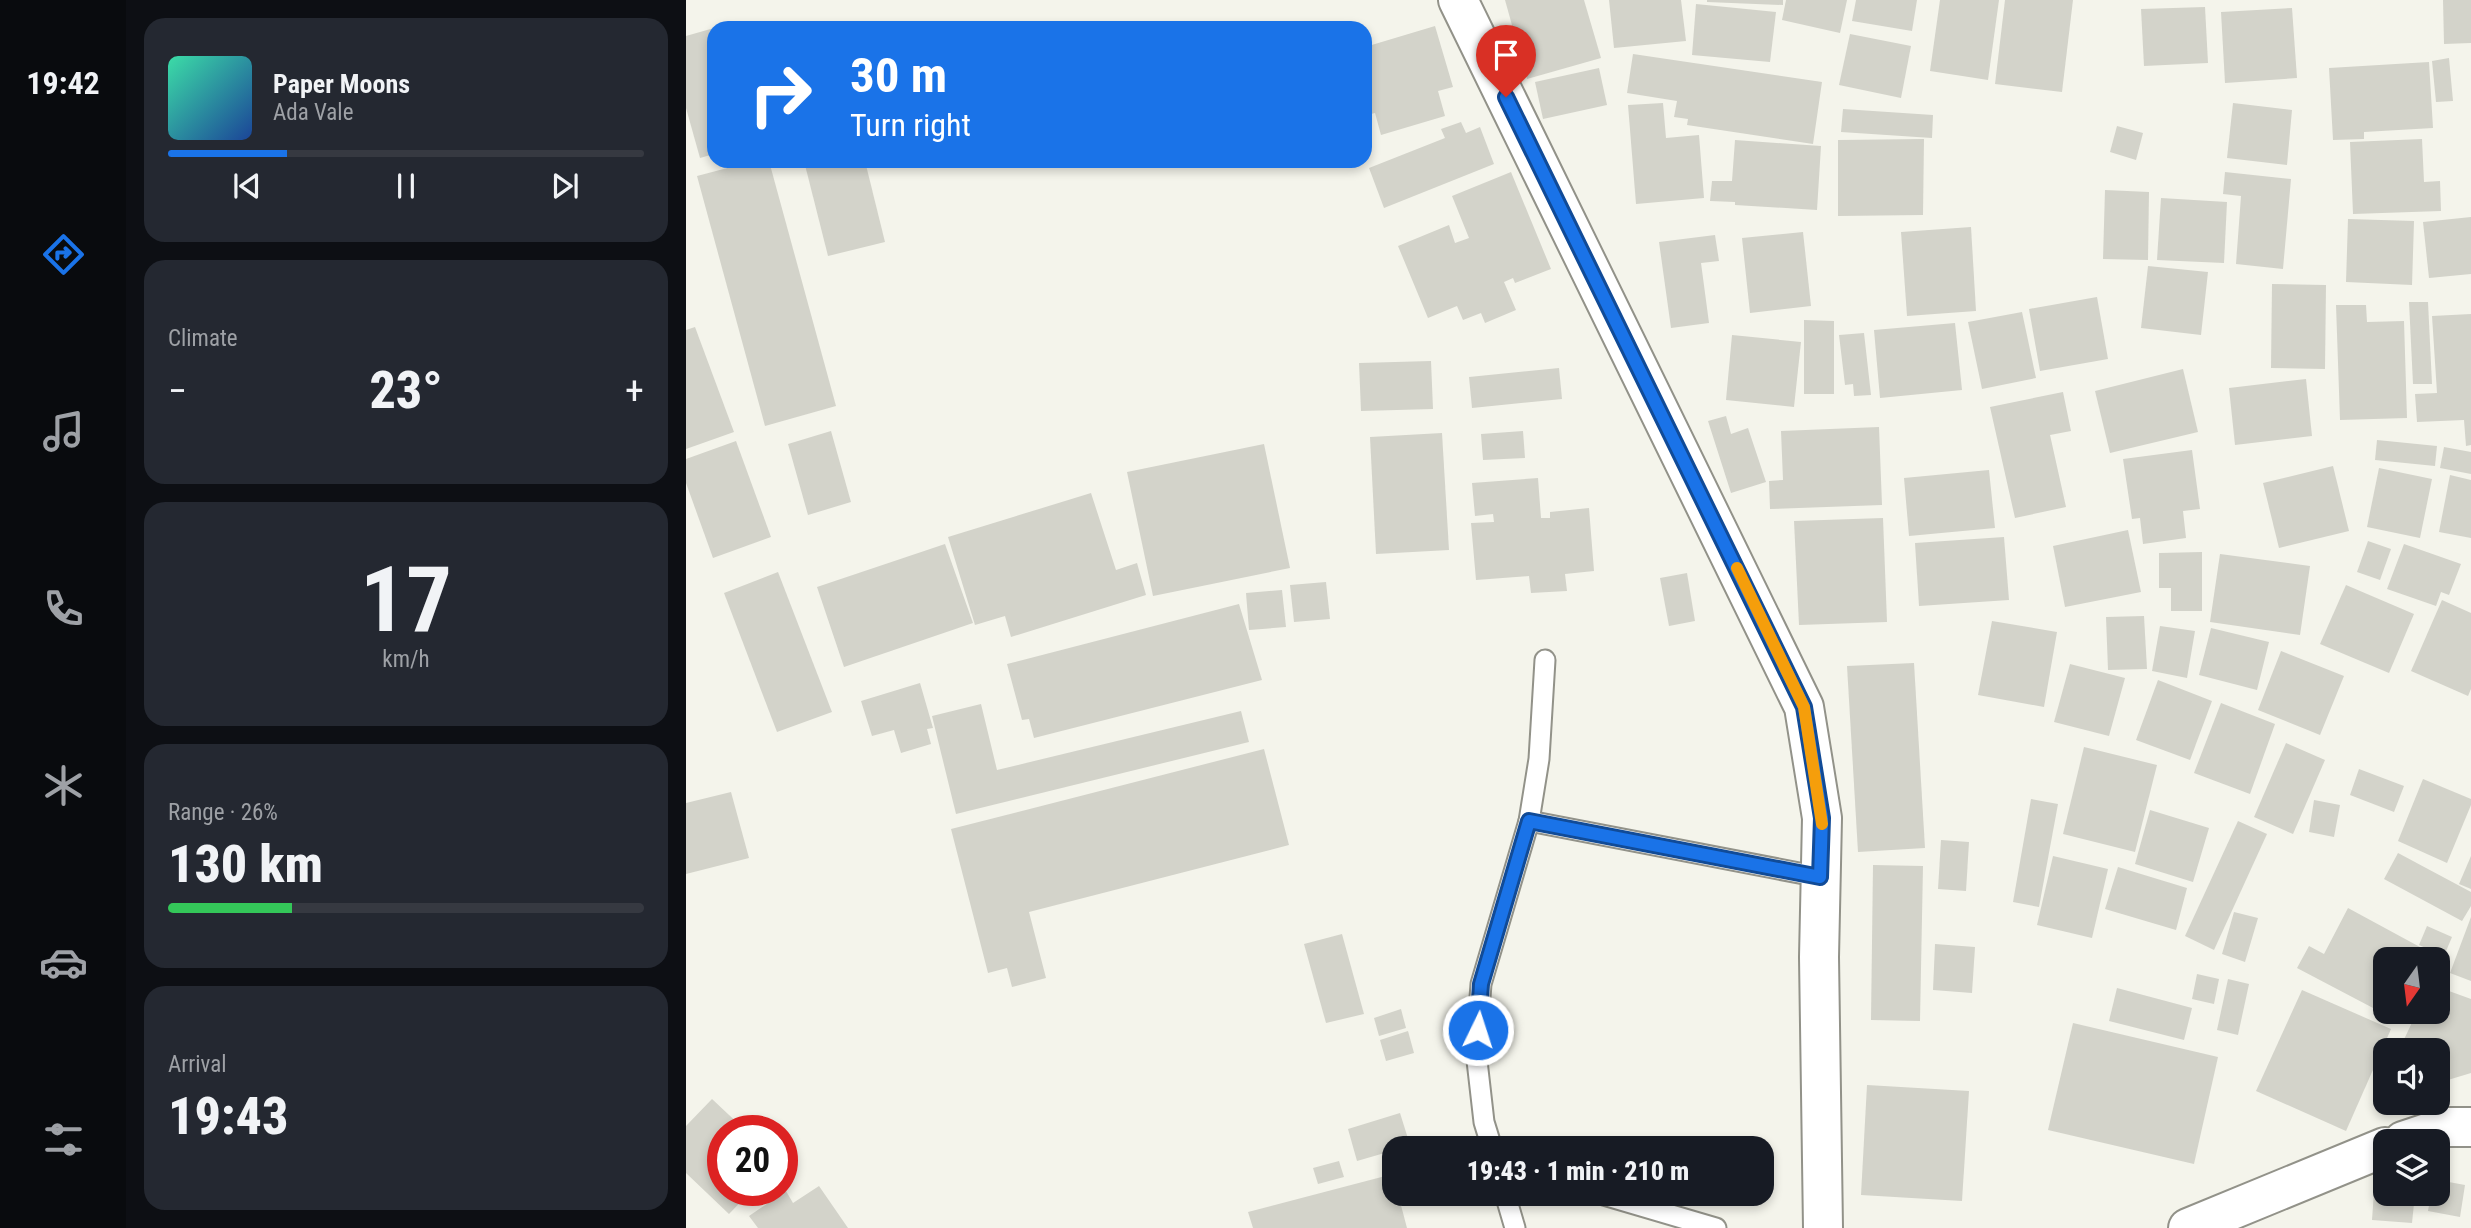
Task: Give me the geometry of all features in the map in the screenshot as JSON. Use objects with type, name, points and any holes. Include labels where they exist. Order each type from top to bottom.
[{"type":"street","points":[[1458,0],[1804,707],[1822,818],[1820,877],[1823,1228]]},
{"type":"street","points":[[2439,1129],[2471,1127]]},
{"type":"street","points":[[2188,1228],[2373,1152]]},
{"type":"lane","points":[[1488,1136],[1484,1122],[1476,1052],[1481,984],[1529,821],[1539,759],[1545,660]]},
{"type":"lane","points":[[1529,821],[1820,877]]},
{"type":"lane","points":[[1509,1206],[1515,1228]]},
{"type":"lane","points":[[1641,1206],[1716,1228]]},
{"type":"building","points":[[1505,0],[1584,0],[1601,58],[1527,79]]},
{"type":"building","points":[[1609,0],[1681,0],[1686,41],[1614,48]]},
{"type":"building","points":[[1783,0],[1783,5],[1707,2]]},
{"type":"building","points":[[1786,0],[1847,0],[1840,33],[1782,20]]},
{"type":"building","points":[[1856,0],[1917,0],[1912,31],[1852,21]]},
{"type":"building","points":[[1940,0],[1999,0],[1988,80],[1930,71]]},
{"type":"building","points":[[2005,0],[2073,0],[2062,92],[1995,84]]},
{"type":"building","points":[[2443,0],[2471,0],[2471,43],[2444,44]]},
{"type":"building","points":[[1696,4],[1776,12],[1770,62],[1692,55]]},
{"type":"building","points":[[2205,7],[2208,63],[2144,66],[2141,9]]},
{"type":"building","points":[[2292,8],[2297,78],[2225,83],[2221,12]]},
{"type":"building","points":[[1435,26],[1453,87],[1438,91],[1445,116],[1381,135],[1375,113],[1372,114],[1372,45]]},
{"type":"building","points":[[707,30],[707,156],[700,158],[686,108],[686,36]]},
{"type":"building","points":[[1850,34],[1911,46],[1901,98],[1839,85]]},
{"type":"building","points":[[1633,54],[1822,82],[1813,144],[1687,125],[1688,119],[1674,117],[1677,101],[1627,93]]},
{"type":"building","points":[[2449,58],[2453,101],[2436,102],[2432,61]]},
{"type":"building","points":[[2429,62],[2433,128],[2364,132],[2364,139],[2333,140],[2329,68]]},
{"type":"building","points":[[1599,68],[1607,105],[1543,119],[1535,82]]},
{"type":"building","points":[[1663,103],[1666,138],[1699,135],[1704,198],[1636,204],[1628,105]]},
{"type":"building","points":[[2233,103],[2292,110],[2287,165],[2227,158]]},
{"type":"building","points":[[1843,109],[1933,115],[1932,138],[1841,132]]},
{"type":"building","points":[[1461,122],[1466,133],[1480,127],[1494,164],[1384,208],[1369,168],[1445,138],[1441,129]]},
{"type":"building","points":[[2117,126],[2143,133],[2136,160],[2110,152]]},
{"type":"building","points":[[1924,139],[1923,215],[1838,216],[1838,140]]},
{"type":"building","points":[[2422,139],[2424,182],[2440,181],[2441,211],[2353,214],[2350,142]]},
{"type":"building","points":[[1735,140],[1821,146],[1817,210],[1710,201],[1712,181],[1732,181]]},
{"type":"building","points":[[727,168],[771,168],[836,406],[765,426],[697,176]]},
{"type":"building","points":[[806,168],[867,168],[885,242],[828,256]]},
{"type":"building","points":[[1511,172],[1551,269],[1515,283],[1513,278],[1504,282],[1516,310],[1485,323],[1481,313],[1463,320],[1457,306],[1428,318],[1398,246],[1449,225],[1455,243],[1469,238],[1452,196]]},
{"type":"building","points":[[2225,172],[2291,179],[2283,269],[2236,264],[2241,196],[2223,194]]},
{"type":"building","points":[[2105,190],[2149,192],[2148,260],[2103,259]]},
{"type":"building","points":[[2161,198],[2227,202],[2224,263],[2157,260]]},
{"type":"building","points":[[2471,217],[2471,274],[2429,278],[2423,222]]},
{"type":"building","points":[[2348,219],[2414,221],[2412,285],[2346,282]]},
{"type":"building","points":[[1971,227],[1976,311],[1907,316],[1901,232]]},
{"type":"building","points":[[1803,232],[1811,306],[1750,313],[1742,238]]},
{"type":"building","points":[[1715,235],[1719,261],[1701,263],[1709,323],[1671,328],[1659,242]]},
{"type":"building","points":[[2148,266],[2208,272],[2201,335],[2141,328]]},
{"type":"building","points":[[2272,284],[2326,285],[2325,369],[2271,368]]},
{"type":"building","points":[[2097,297],[2108,359],[2040,371],[2029,309]]},
{"type":"building","points":[[2409,302],[2428,302],[2432,384],[2413,384]]},
{"type":"building","points":[[2336,305],[2366,305],[2367,322],[2404,321],[2407,418],[2340,420]]},
{"type":"building","points":[[2022,312],[2036,378],[1982,389],[1968,322]]},
{"type":"building","points":[[2471,314],[2471,445],[2466,446],[2464,420],[2417,422],[2415,394],[2437,393],[2432,316]]},
{"type":"building","points":[[1804,320],[1834,321],[1834,394],[1804,394]]},
{"type":"building","points":[[1955,323],[1962,390],[1880,398],[1874,330]]},
{"type":"building","points":[[695,327],[734,432],[686,449],[686,330]]},
{"type":"building","points":[[1864,333],[1871,395],[1854,396],[1853,384],[1845,385],[1839,335]]},
{"type":"building","points":[[1732,335],[1801,342],[1794,407],[1726,400]]},
{"type":"building","points":[[1431,361],[1433,409],[1361,411],[1359,363]]},
{"type":"building","points":[[1559,368],[1562,399],[1472,408],[1469,377]]},
{"type":"building","points":[[2183,369],[2198,432],[2110,453],[2095,391]]},
{"type":"building","points":[[2306,379],[2312,436],[2235,445],[2229,388]]},
{"type":"building","points":[[2063,392],[2071,431],[2050,435],[2066,507],[2015,518],[1990,407]]},
{"type":"building","points":[[1726,416],[1731,434],[1748,428],[1766,482],[1731,493],[1708,421]]},
{"type":"building","points":[[1879,427],[1882,505],[1770,509],[1769,481],[1783,480],[1781,431]]},
{"type":"building","points":[[831,431],[851,502],[808,515],[788,444]]},
{"type":"building","points":[[1523,431],[1525,458],[1483,460],[1481,434]]},
{"type":"building","points":[[1442,433],[1449,550],[1376,554],[1370,437]]},
{"type":"building","points":[[2377,440],[2437,446],[2435,466],[2375,460]]},
{"type":"building","points":[[736,441],[771,537],[713,558],[686,483],[686,459]]},
{"type":"building","points":[[1264,444],[1290,568],[1153,596],[1127,472]]},
{"type":"building","points":[[2444,447],[2471,452],[2471,474],[2440,468]]},
{"type":"building","points":[[2192,450],[2200,509],[2183,511],[2186,538],[2143,544],[2140,518],[2132,519],[2123,459]]},
{"type":"building","points":[[2333,466],[2349,531],[2279,548],[2263,483]]},
{"type":"building","points":[[2379,468],[2432,479],[2420,538],[2367,527]]},
{"type":"building","points":[[1989,470],[1995,528],[1909,536],[1904,478]]},
{"type":"building","points":[[2450,475],[2471,480],[2471,538],[2439,532]]},
{"type":"building","points":[[1538,478],[1541,518],[1550,518],[1550,512],[1589,508],[1594,571],[1565,574],[1567,591],[1531,593],[1529,576],[1476,580],[1471,523],[1494,522],[1493,514],[1475,516],[1472,483]]},
{"type":"building","points":[[1091,493],[1116,570],[1137,563],[1146,595],[1011,637],[1005,616],[975,625],[948,537]]},
{"type":"building","points":[[1883,518],[1887,622],[1799,625],[1794,521]]},
{"type":"building","points":[[2128,530],[2141,592],[2065,607],[2053,546]]},
{"type":"building","points":[[2004,537],[2009,600],[1919,606],[1915,543]]},
{"type":"building","points":[[2368,541],[2391,549],[2380,580],[2357,572]]},
{"type":"building","points":[[945,544],[973,623],[844,667],[817,587]]},
{"type":"building","points":[[2404,544],[2461,564],[2449,595],[2441,592],[2436,606],[2387,589]]},
{"type":"building","points":[[2202,552],[2202,611],[2171,611],[2171,588],[2159,588],[2159,553]]},
{"type":"building","points":[[2220,554],[2310,566],[2300,635],[2210,622]]},
{"type":"building","points":[[778,572],[832,712],[777,732],[724,593]]},
{"type":"building","points":[[1687,573],[1695,621],[1669,626],[1660,578]]},
{"type":"building","points":[[1326,582],[1330,619],[1294,622],[1290,585]]},
{"type":"building","points":[[2346,585],[2414,614],[2389,673],[2320,644]]},
{"type":"building","points":[[1282,590],[1286,627],[1249,630],[1246,593]]},
{"type":"building","points":[[2442,600],[2471,613],[2471,689],[2468,696],[2411,671]]},
{"type":"building","points":[[1239,604],[1262,680],[1034,738],[1029,719],[1022,720],[1007,664]]},
{"type":"building","points":[[2144,616],[2147,669],[2108,670],[2106,617]]},
{"type":"building","points":[[1992,621],[2057,632],[2044,707],[1978,695]]},
{"type":"building","points":[[2160,626],[2195,631],[2187,678],[2152,671]]},
{"type":"building","points":[[2211,628],[2269,642],[2257,690],[2199,675]]},
{"type":"building","points":[[2281,651],[2344,676],[2320,735],[2258,710]]},
{"type":"building","points":[[1914,663],[1925,848],[1858,852],[1847,666]]},
{"type":"building","points":[[2070,664],[2125,678],[2109,736],[2054,722]]},
{"type":"building","points":[[2158,680],[2212,701],[2190,760],[2136,740]]},
{"type":"building","points":[[920,683],[933,728],[927,729],[931,744],[901,753],[894,730],[872,736],[861,701]]},
{"type":"building","points":[[2221,703],[2275,724],[2250,794],[2194,773]]},
{"type":"building","points":[[981,704],[997,770],[1241,711],[1249,742],[956,814],[932,716]]},
{"type":"building","points":[[2286,743],[2325,760],[2293,834],[2254,817]]},
{"type":"building","points":[[2084,747],[2157,765],[2135,852],[2063,834]]},
{"type":"building","points":[[1264,749],[1289,845],[1029,912],[1046,978],[1012,987],[1007,968],[988,973],[951,829]]},
{"type":"building","points":[[2359,769],[2404,786],[2394,812],[2350,795]]},
{"type":"building","points":[[2423,779],[2471,799],[2471,805],[2447,863],[2398,841]]},
{"type":"building","points":[[731,792],[749,858],[686,874],[686,803]]},
{"type":"building","points":[[2031,799],[2058,804],[2039,907],[2013,902]]},
{"type":"building","points":[[2314,800],[2340,805],[2334,837],[2309,832]]},
{"type":"building","points":[[2150,810],[2209,828],[2193,882],[2135,864]]},
{"type":"building","points":[[2238,821],[2267,834],[2214,950],[2185,936]]},
{"type":"building","points":[[1941,840],[1969,842],[1966,891],[1938,889]]},
{"type":"building","points":[[2398,853],[2471,892],[2471,906],[2462,921],[2384,879]]},
{"type":"building","points":[[2053,856],[2108,869],[2092,938],[2037,925]]},
{"type":"building","points":[[2471,856],[2471,889],[2459,884]]},
{"type":"building","points":[[1873,865],[1923,866],[1920,1021],[1871,1020]]},
{"type":"building","points":[[2118,867],[2187,888],[2176,930],[2105,909]]},
{"type":"building","points":[[2348,908],[2420,947],[2373,947],[2373,1008],[2297,968],[2309,946],[2324,954]]},
{"type":"building","points":[[2234,912],[2258,918],[2245,962],[2222,954]]},
{"type":"building","points":[[2471,917],[2471,981],[2450,973]]},
{"type":"building","points":[[2427,926],[2452,937],[2448,947],[2419,945]]},
{"type":"building","points":[[1342,934],[1364,1014],[1326,1023],[1304,944]]},
{"type":"building","points":[[1935,944],[1975,947],[1972,993],[1933,990]]},
{"type":"building","points":[[2197,974],[2219,979],[2214,1004],[2192,999]]},
{"type":"building","points":[[2228,979],[2249,984],[2238,1035],[2217,1030]]},
{"type":"building","points":[[2117,988],[2192,1008],[2184,1040],[2109,1021]]},
{"type":"building","points":[[2302,990],[2373,1021],[2373,1024],[2391,1029],[2387,1038],[2373,1038],[2373,1070],[2346,1131],[2256,1091]]},
{"type":"building","points":[[2450,991],[2471,999],[2471,1073],[2450,1079],[2450,1038],[2405,1038],[2411,1024],[2450,1024]]},
{"type":"building","points":[[1401,1009],[1406,1028],[1379,1036],[1374,1018]]},
{"type":"building","points":[[2073,1023],[2218,1057],[2194,1164],[2048,1130]]},
{"type":"building","points":[[1408,1031],[1414,1053],[1386,1061],[1380,1040]]},
{"type":"building","points":[[1867,1085],[1969,1091],[1962,1201],[1861,1195]]},
{"type":"building","points":[[712,1099],[729,1115],[707,1115],[707,1193],[686,1173],[686,1126]]},
{"type":"building","points":[[1400,1113],[1407,1136],[1382,1136],[1382,1154],[1357,1161],[1348,1129]]},
{"type":"building","points":[[1339,1161],[1344,1177],[1318,1184],[1313,1168]]},
{"type":"building","points":[[1382,1177],[1382,1206],[1401,1206],[1407,1228],[1253,1228],[1248,1212]]},
{"type":"building","points":[[2450,1182],[2465,1185],[2460,1217],[2428,1211],[2429,1206],[2450,1206]]},
{"type":"building","points":[[819,1186],[848,1228],[758,1228],[749,1216],[764,1206],[798,1206],[798,1200]]},
{"type":"building","points":[[721,1206],[737,1206],[729,1214]]},
{"type":"building","points":[[2373,1206],[2414,1206],[2412,1223],[2372,1220]]},
{"type":"slow traffic","points":[[1737,568],[1804,707],[1822,824]]},
{"type":"route","points":[[1478,1030],[1481,984],[1529,821],[1820,877],[1821,857],[1822,818],[1804,707],[1506,97]]}]
